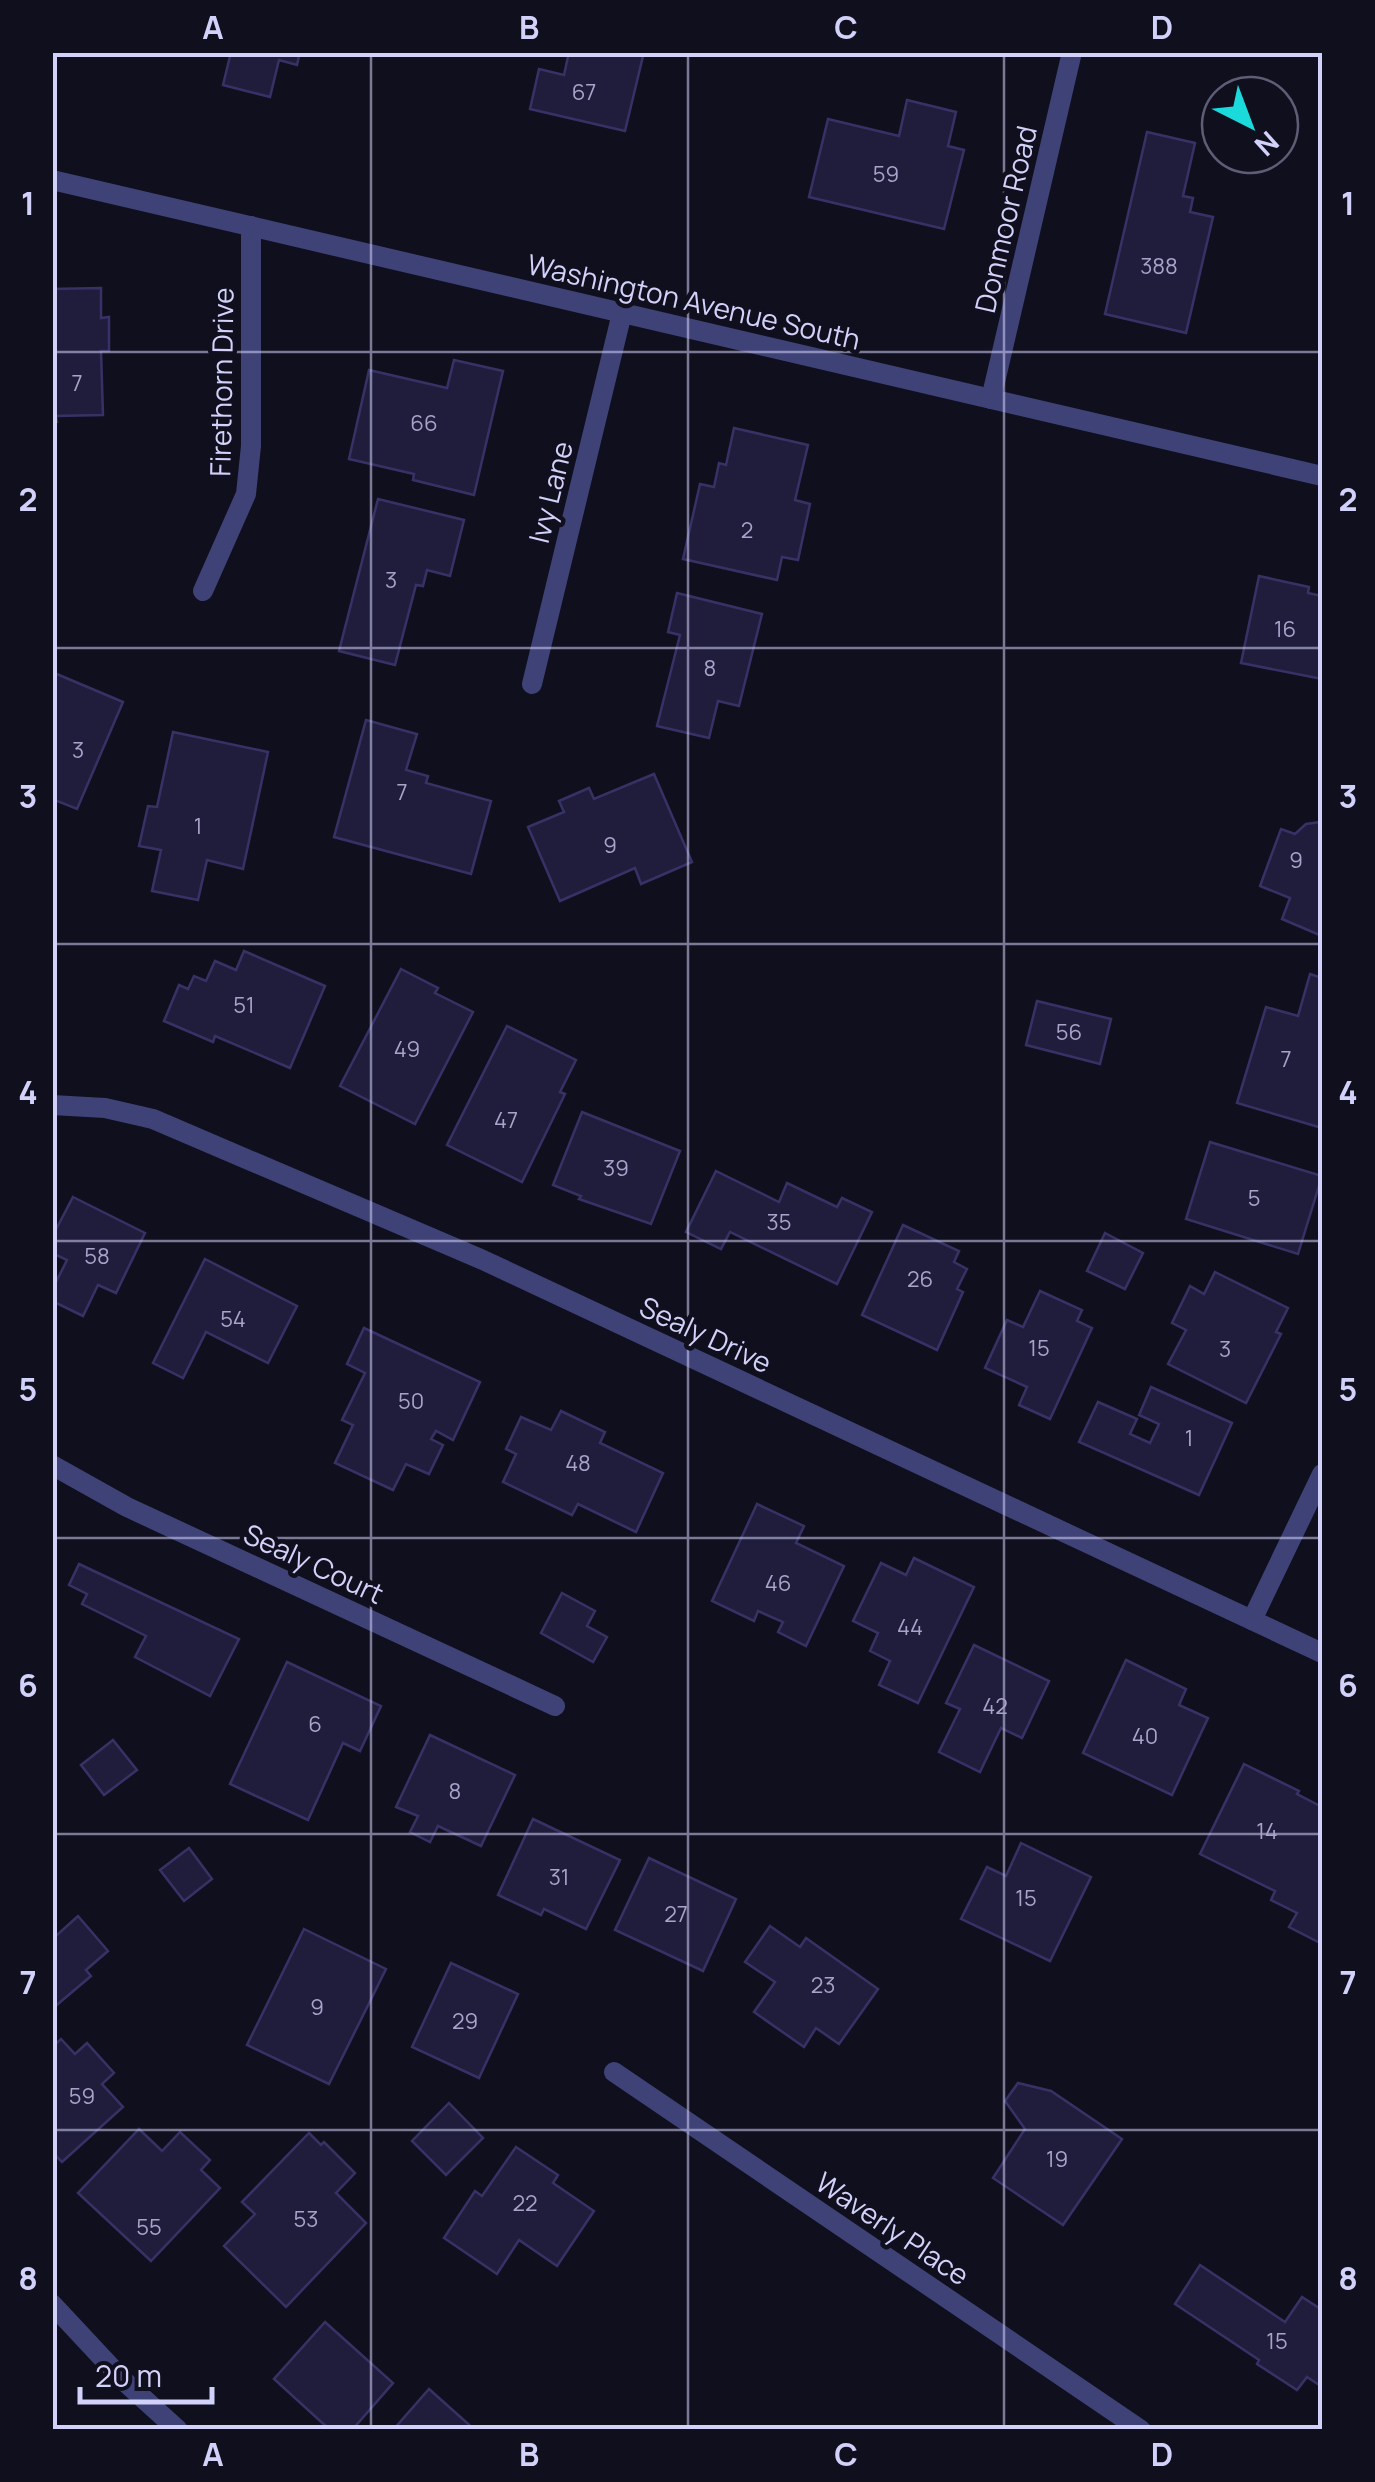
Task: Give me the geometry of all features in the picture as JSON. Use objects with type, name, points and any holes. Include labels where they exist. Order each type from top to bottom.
[{"type":"street","name":"Donmoor Road","points":[[991,398],[1072,52]]},
{"type":"street","name":"Washington Avenue South","points":[[52,180],[1322,476]]},
{"type":"street","name":"Firethorn Drive","points":[[203,592],[246,494],[252,446],[251,226]]},
{"type":"street","name":"Ivy Lane","points":[[532,684],[622,313]]},
{"type":"street","name":"Sealy Drive","points":[[52,1105],[105,1108],[153,1119],[465,1252],[1322,1653]]},
{"type":"street","name":"Sealy Court","points":[[52,1465],[127,1506],[555,1706]]},
{"type":"street","points":[[1252,1620],[1322,1474]]},
{"type":"street","name":"Waverly Place","points":[[614,2072],[1141,2430]]},
{"type":"street","points":[[52,2304],[123,2380],[178,2430]]},
{"type":"building","points":[[231,52],[300,52],[297,65],[279,60],[270,97],[223,85]]},
{"type":"building","points":[[569,52],[644,52],[625,131],[530,109],[539,69],[564,75]]},
{"type":"building","points":[[907,100],[956,112],[948,146],[964,150],[944,229],[809,197],[828,119],[899,136]]},
{"type":"building","points":[[1147,132],[1195,143],[1183,196],[1193,198],[1190,212],[1213,217],[1186,333],[1105,314]]},
{"type":"building","points":[[101,288],[101,318],[109,317],[109,351],[101,351],[103,415],[56,416],[57,422],[52,423],[52,289]]},
{"type":"building","points":[[454,360],[503,371],[474,495],[413,480],[414,474],[349,459],[369,370],[447,388]]},
{"type":"building","points":[[734,428],[808,445],[795,500],[810,504],[798,560],[782,557],[777,580],[683,559],[700,484],[714,487],[719,463],[726,465]]},
{"type":"building","points":[[378,499],[464,520],[450,576],[427,570],[423,586],[416,585],[395,665],[339,651]]},
{"type":"building","points":[[1259,576],[1309,587],[1308,593],[1322,596],[1322,679],[1241,663]]},
{"type":"building","points":[[677,593],[762,614],[739,706],[718,701],[709,738],[657,726],[680,635],[668,632]]},
{"type":"building","points":[[52,672],[123,702],[77,809],[52,799]]},
{"type":"building","points":[[366,720],[417,734],[406,770],[428,776],[426,783],[491,801],[471,874],[334,837]]},
{"type":"building","points":[[173,732],[268,752],[243,869],[207,860],[198,900],[152,891],[161,850],[139,846],[148,806],[157,807]]},
{"type":"building","points":[[654,774],[692,862],[641,884],[635,868],[560,901],[528,827],[564,812],[559,801],[589,788],[594,799]]},
{"type":"building","points":[[1320,822],[1322,936],[1282,919],[1290,898],[1260,886],[1281,829],[1295,834],[1306,824]]},
{"type":"building","points":[[244,951],[325,986],[290,1068],[215,1036],[213,1042],[164,1021],[179,985],[188,989],[194,976],[206,981],[215,961],[236,970]]},
{"type":"building","points":[[401,969],[438,988],[435,993],[473,1012],[415,1124],[340,1086]]},
{"type":"building","points":[[1310,974],[1322,978],[1322,1128],[1237,1103],[1266,1007],[1298,1016]]},
{"type":"building","points":[[1037,1001],[1111,1019],[1100,1064],[1026,1045]]},
{"type":"building","points":[[507,1026],[576,1060],[560,1092],[565,1094],[522,1182],[447,1145]]},
{"type":"building","points":[[582,1112],[680,1151],[651,1224],[579,1199],[581,1196],[553,1185]]},
{"type":"building","points":[[1210,1142],[1322,1176],[1298,1254],[1186,1219]]},
{"type":"building","points":[[716,1171],[779,1202],[787,1183],[837,1207],[842,1198],[872,1212],[837,1284],[730,1232],[721,1249],[686,1232]]},
{"type":"building","points":[[73,1197],[145,1233],[116,1293],[98,1285],[83,1316],[52,1301],[52,1290],[67,1260],[52,1253],[52,1237]]},
{"type":"building","points":[[903,1225],[959,1251],[954,1262],[967,1269],[957,1289],[963,1292],[937,1350],[862,1315]]},
{"type":"building","points":[[1105,1233],[1143,1253],[1125,1289],[1087,1271]]},
{"type":"building","points":[[205,1259],[297,1306],[268,1363],[206,1332],[183,1378],[153,1363]]},
{"type":"building","points":[[1215,1272],[1288,1308],[1276,1332],[1281,1334],[1246,1403],[1168,1364],[1186,1330],[1172,1323],[1190,1286],[1204,1294]]},
{"type":"building","points":[[1040,1291],[1082,1310],[1077,1321],[1092,1328],[1050,1419],[1019,1405],[1027,1387],[985,1368],[1007,1320],[1023,1327]]},
{"type":"building","points":[[364,1328],[480,1382],[453,1440],[436,1431],[431,1439],[443,1445],[429,1474],[406,1464],[393,1490],[335,1463],[353,1425],[342,1420],[365,1373],[347,1364]]},
{"type":"building","points":[[1151,1387],[1232,1423],[1199,1495],[1079,1442],[1098,1402],[1137,1419],[1130,1434],[1150,1443],[1159,1424],[1139,1415]]},
{"type":"building","points":[[561,1411],[605,1432],[600,1443],[663,1473],[636,1532],[578,1504],[572,1515],[503,1482],[516,1454],[506,1449],[521,1417],[551,1430]]},
{"type":"building","points":[[757,1504],[804,1526],[796,1543],[844,1566],[806,1646],[778,1632],[783,1622],[758,1611],[754,1621],[712,1601]]},
{"type":"building","points":[[914,1558],[974,1587],[918,1703],[879,1685],[890,1661],[870,1651],[878,1633],[853,1621],[881,1563],[906,1575]]},
{"type":"building","points":[[79,1564],[239,1639],[210,1696],[135,1657],[146,1636],[82,1604],[87,1594],[69,1585]]},
{"type":"building","points":[[562,1593],[595,1611],[587,1626],[607,1637],[593,1662],[541,1633]]},
{"type":"building","points":[[974,1645],[1049,1681],[1022,1738],[1001,1728],[980,1772],[939,1752],[960,1709],[946,1703]]},
{"type":"building","points":[[1126,1660],[1186,1689],[1179,1705],[1208,1718],[1172,1795],[1083,1753]]},
{"type":"building","points":[[287,1662],[381,1706],[360,1751],[343,1743],[308,1820],[230,1784]]},
{"type":"building","points":[[430,1735],[515,1775],[481,1846],[438,1826],[430,1842],[410,1832],[418,1816],[396,1807]]},
{"type":"building","points":[[113,1740],[137,1770],[104,1795],[81,1765]]},
{"type":"building","points":[[1244,1764],[1322,1807],[1322,1944],[1289,1927],[1297,1913],[1271,1900],[1275,1891],[1200,1854]]},
{"type":"building","points":[[533,1819],[620,1860],[586,1929],[544,1909],[541,1915],[498,1895]]},
{"type":"building","points":[[1021,1843],[1091,1877],[1050,1961],[961,1919],[987,1867],[1006,1876]]},
{"type":"building","points":[[189,1848],[212,1879],[184,1901],[160,1870]]},
{"type":"building","points":[[649,1858],[736,1899],[703,1971],[615,1930]]},
{"type":"building","points":[[78,1916],[108,1951],[86,1970],[91,1976],[52,2009],[52,1931],[56,1936]]},
{"type":"building","points":[[770,1926],[800,1947],[806,1938],[878,1989],[839,2044],[816,2028],[804,2047],[754,2012],[775,1982],[745,1962]]},
{"type":"building","points":[[304,1929],[386,1969],[329,2084],[247,2045]]},
{"type":"building","points":[[451,1963],[518,1994],[479,2078],[412,2047]]},
{"type":"building","points":[[61,2039],[75,2054],[87,2043],[114,2073],[102,2084],[123,2107],[62,2162],[52,2152],[52,2047]]},
{"type":"building","points":[[1018,2083],[1051,2091],[1122,2139],[1063,2225],[993,2178],[1025,2129],[1005,2101]]},
{"type":"building","points":[[449,2103],[483,2138],[446,2175],[412,2141]]},
{"type":"building","points":[[139,2129],[162,2151],[180,2132],[210,2160],[201,2170],[220,2188],[151,2261],[78,2193]]},
{"type":"building","points":[[309,2133],[321,2145],[324,2142],[355,2173],[336,2193],[366,2223],[286,2307],[224,2246],[255,2214],[242,2202]]},
{"type":"building","points":[[516,2147],[558,2175],[553,2183],[594,2211],[557,2266],[519,2240],[497,2274],[444,2238],[475,2191],[482,2196]]},
{"type":"building","points":[[1200,2265],[1285,2322],[1302,2297],[1322,2310],[1322,2387],[1307,2377],[1297,2390],[1175,2304]]},
{"type":"building","points":[[325,2322],[393,2383],[352,2430],[330,2430],[274,2379]]},
{"type":"building","points":[[429,2389],[475,2430],[393,2430]]}]
